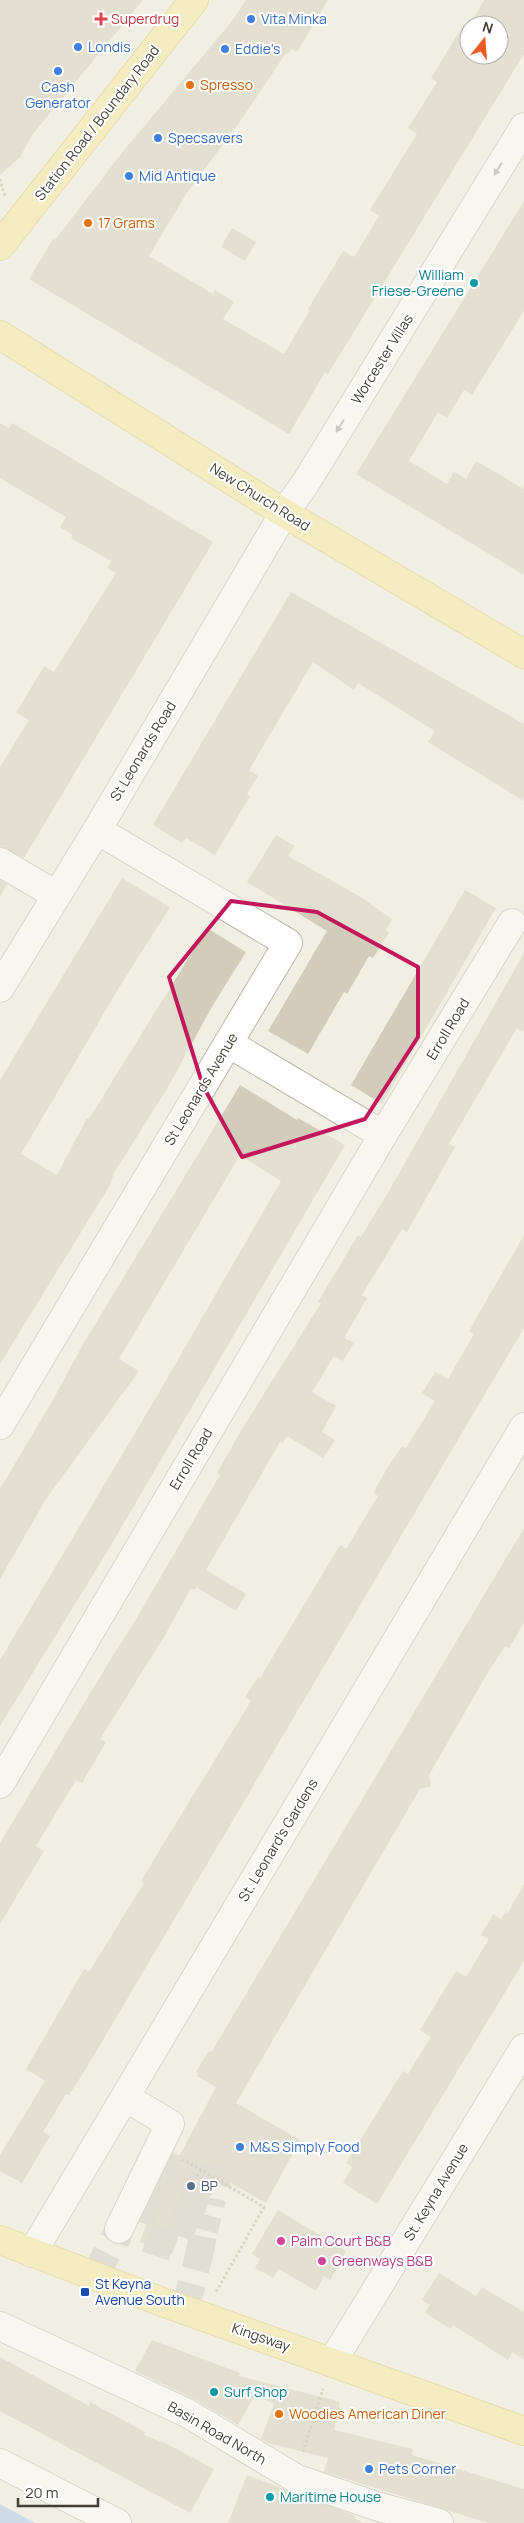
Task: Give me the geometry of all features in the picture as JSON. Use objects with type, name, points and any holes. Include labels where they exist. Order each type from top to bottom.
[{"type":"main road","name":"Station Road / Boundary Road","points":[[0,246],[194,0]]},
{"type":"main road","name":"New Church Road","points":[[0,335],[284,513],[524,654]]},
{"type":"main road","name":"Kingsway","points":[[0,2240],[524,2431]]},
{"type":"street","name":"Worcester Villas","points":[[284,513],[305,484],[524,127]]},
{"type":"street","name":"St Leonards Road","points":[[0,988],[97,830],[284,513]]},
{"type":"street","name":"St Leonards Avenue","points":[[0,1425],[288,943],[97,830]]},
{"type":"street","points":[[0,862],[56,895]]},
{"type":"street","name":"Erroll Road","points":[[0,1784],[383,1135],[512,923]]},
{"type":"street","points":[[228,1043],[383,1135]]},
{"type":"street","name":"St. Leonard's Gardens","points":[[32,2253],[524,1427]]},
{"type":"street","name":"St. Keyna Avenue","points":[[332,2362],[522,2054]]},
{"type":"street","points":[[119,2229],[170,2124],[125,2097]]},
{"type":"street","name":"Basin Road North","points":[[0,2326],[188,2413],[296,2479],[373,2515],[439,2523]]},
{"type":"street","points":[[0,2463],[117,2523]]},
{"type":"path","points":[[179,2157],[264,2207],[223,2280]]},
{"type":"path","points":[[197,2176],[202,2169]]},
{"type":"path","points":[[306,2438],[332,2362]]},
{"type":"highlighted area","points":[[231,901],[317,912],[418,967],[418,1037],[365,1119],[242,1157],[203,1086],[169,977]]},
{"type":"water","points":[[0,2504],[35,2523],[0,2523]]},
{"type":"building","points":[[0,0],[143,0],[32,135],[20,157],[0,175]]},
{"type":"building","points":[[246,0],[328,0],[297,52],[292,49],[288,54],[286,53],[239,123],[186,194],[149,256],[213,294],[215,290],[234,302],[223,319],[284,354],[310,310],[308,309],[343,251],[354,257],[379,216],[370,210],[417,134],[408,128],[437,82],[431,78],[459,32],[459,65],[509,65],[509,15],[476,15],[484,0],[524,0],[524,54],[328,374],[325,372],[289,434],[29,279],[53,239],[55,240],[121,154],[232,21]]},
{"type":"building","points":[[524,201],[524,311],[472,395],[464,390],[447,418],[438,412],[409,461],[447,484],[454,472],[466,479],[476,461],[524,489],[524,575],[356,474]]},
{"type":"building","points":[[232,228],[256,242],[245,261],[221,247]]},
{"type":"building","points":[[0,423],[9,428],[12,423],[213,542],[24,858],[0,846],[0,767],[29,720],[16,713],[44,666],[54,672],[116,573],[107,568],[111,561],[71,538],[73,535],[60,527],[66,517],[0,478]]},
{"type":"building","points":[[291,592],[524,724],[524,801],[428,742],[435,731],[358,683],[354,690],[313,662],[249,770],[258,776],[247,794],[250,796],[215,855],[186,838],[182,843],[153,825]]},
{"type":"building","points":[[276,835],[295,846],[288,856],[359,896],[392,919],[386,930],[389,933],[373,958],[369,956],[347,994],[344,992],[308,1054],[268,1031],[327,931],[247,882]]},
{"type":"building","points":[[122,878],[170,907],[120,986],[21,1154],[57,1175],[87,1118],[89,1119],[207,928],[246,952],[213,1005],[168,1087],[114,1173],[110,1185],[0,1364],[0,1080]]},
{"type":"building","points":[[0,880],[7,884],[0,897]]},
{"type":"building","points":[[465,890],[496,908],[382,1104],[351,1085]]},
{"type":"building","points":[[524,953],[524,1032],[517,1028],[449,1144],[455,1147],[407,1232],[402,1229],[362,1295],[367,1298],[344,1338],[354,1343],[343,1361],[334,1356],[312,1392],[336,1406],[322,1432],[335,1440],[323,1458],[287,1436],[283,1443],[280,1442],[206,1570],[246,1594],[236,1611],[196,1587],[195,1590],[191,1588],[164,1637],[100,1739],[106,1742],[82,1783],[76,1780],[36,1846],[44,1851],[0,1924],[0,1843],[135,1621],[220,1475],[217,1473],[242,1429],[321,1303],[318,1302],[358,1235],[361,1237],[389,1191]]},
{"type":"building","points":[[240,1085],[297,1120],[298,1118],[345,1145],[107,1552],[0,1726],[0,1660],[157,1396],[281,1181],[240,1155],[119,1359],[139,1371],[46,1499],[0,1579],[0,1489],[54,1398],[82,1346]]},
{"type":"building","points":[[524,1235],[524,1328],[84,2072],[69,2095],[66,2094],[43,2132],[50,2136],[22,2183],[0,2171],[0,2155],[45,2081],[26,2069],[84,1969],[89,1972],[144,1883],[141,1881],[251,1701],[245,1697],[258,1677],[260,1678],[340,1545],[346,1549],[378,1496],[373,1493],[388,1467],[402,1446],[406,1448],[435,1401],[422,1393],[435,1372],[448,1379],[474,1334],[469,1331]]},
{"type":"building","points":[[524,1528],[524,1623],[509,1648],[505,1646],[484,1679],[429,1775],[431,1786],[420,1789],[236,2103],[300,2140],[266,2203],[204,2168],[172,2254],[140,2242],[169,2162],[175,2164],[216,2087],[197,2076],[198,2073],[196,2072],[208,2052],[212,2051]]},
{"type":"building","points":[[524,1884],[524,1961],[377,2204],[343,2183],[352,2167],[346,2163],[403,2071],[408,2074],[431,2037],[420,2030],[456,1971],[466,1977],[489,1939],[481,1935],[493,1914],[501,1919],[506,1911],[508,1913]]},
{"type":"building","points":[[278,2210],[346,2251],[330,2280],[324,2276],[316,2291],[279,2269],[273,2278],[255,2268],[260,2259],[252,2254]]},
{"type":"building","points":[[439,2273],[476,2296],[482,2287],[524,2312],[524,2360],[512,2352],[508,2360],[453,2325],[451,2329],[425,2313],[430,2305],[422,2300]]},
{"type":"building","points":[[152,2340],[240,2373],[239,2376],[340,2402],[334,2430],[413,2449],[412,2455],[524,2489],[524,2523],[488,2523],[324,2472],[328,2458],[268,2443],[261,2439],[274,2404],[255,2395],[238,2425],[194,2399],[135,2371]]},
{"type":"building","points":[[0,2357],[89,2406],[90,2402],[145,2432],[144,2435],[167,2444],[214,2469],[190,2513],[0,2411]]},
{"type":"building","name":"Maritime House","points":[[247,2475],[356,2516],[355,2518],[363,2523],[228,2523]]},
{"type":"tunnel","points":[[152,2161],[216,2182],[211,2205]]},
{"type":"tunnel","points":[[141,2183],[211,2205],[204,2230]]},
{"type":"tunnel","points":[[131,2204],[204,2230],[199,2256]]},
{"type":"tunnel","points":[[94,2278],[119,2229],[199,2256],[185,2310]]},
{"type":"place","name":"Superdrug","points":[[101,19]]},
{"type":"place","name":"Vita Minka","points":[[251,19]]},
{"type":"place","name":"Londis","points":[[78,47]]},
{"type":"place","name":"Eddie's","points":[[225,49]]},
{"type":"place","name":"Cash Generator","points":[[58,71]]},
{"type":"place","name":"Spresso","points":[[190,85]]},
{"type":"place","name":"Specsavers","points":[[158,138]]},
{"type":"place","name":"Mid Antique","points":[[129,176]]},
{"type":"place","name":"17 Grams","points":[[88,223]]},
{"type":"place","name":"William Friese-Greene","points":[[474,283]]},
{"type":"place","name":"M&S Simply Food","points":[[240,2147]]},
{"type":"place","name":"BP","points":[[191,2186]]},
{"type":"place","name":"Palm Court B&B","points":[[281,2241]]},
{"type":"place","name":"Greenways B&B","points":[[322,2261]]},
{"type":"place","name":"St Keyna Avenue South","points":[[85,2292]]},
{"type":"place","name":"Surf Shop","points":[[214,2392]]},
{"type":"place","name":"Woodies American Diner","points":[[279,2414]]},
{"type":"place","name":"Pets Corner","points":[[369,2469]]},
{"type":"place","name":"Maritime House","points":[[270,2497]]}]
